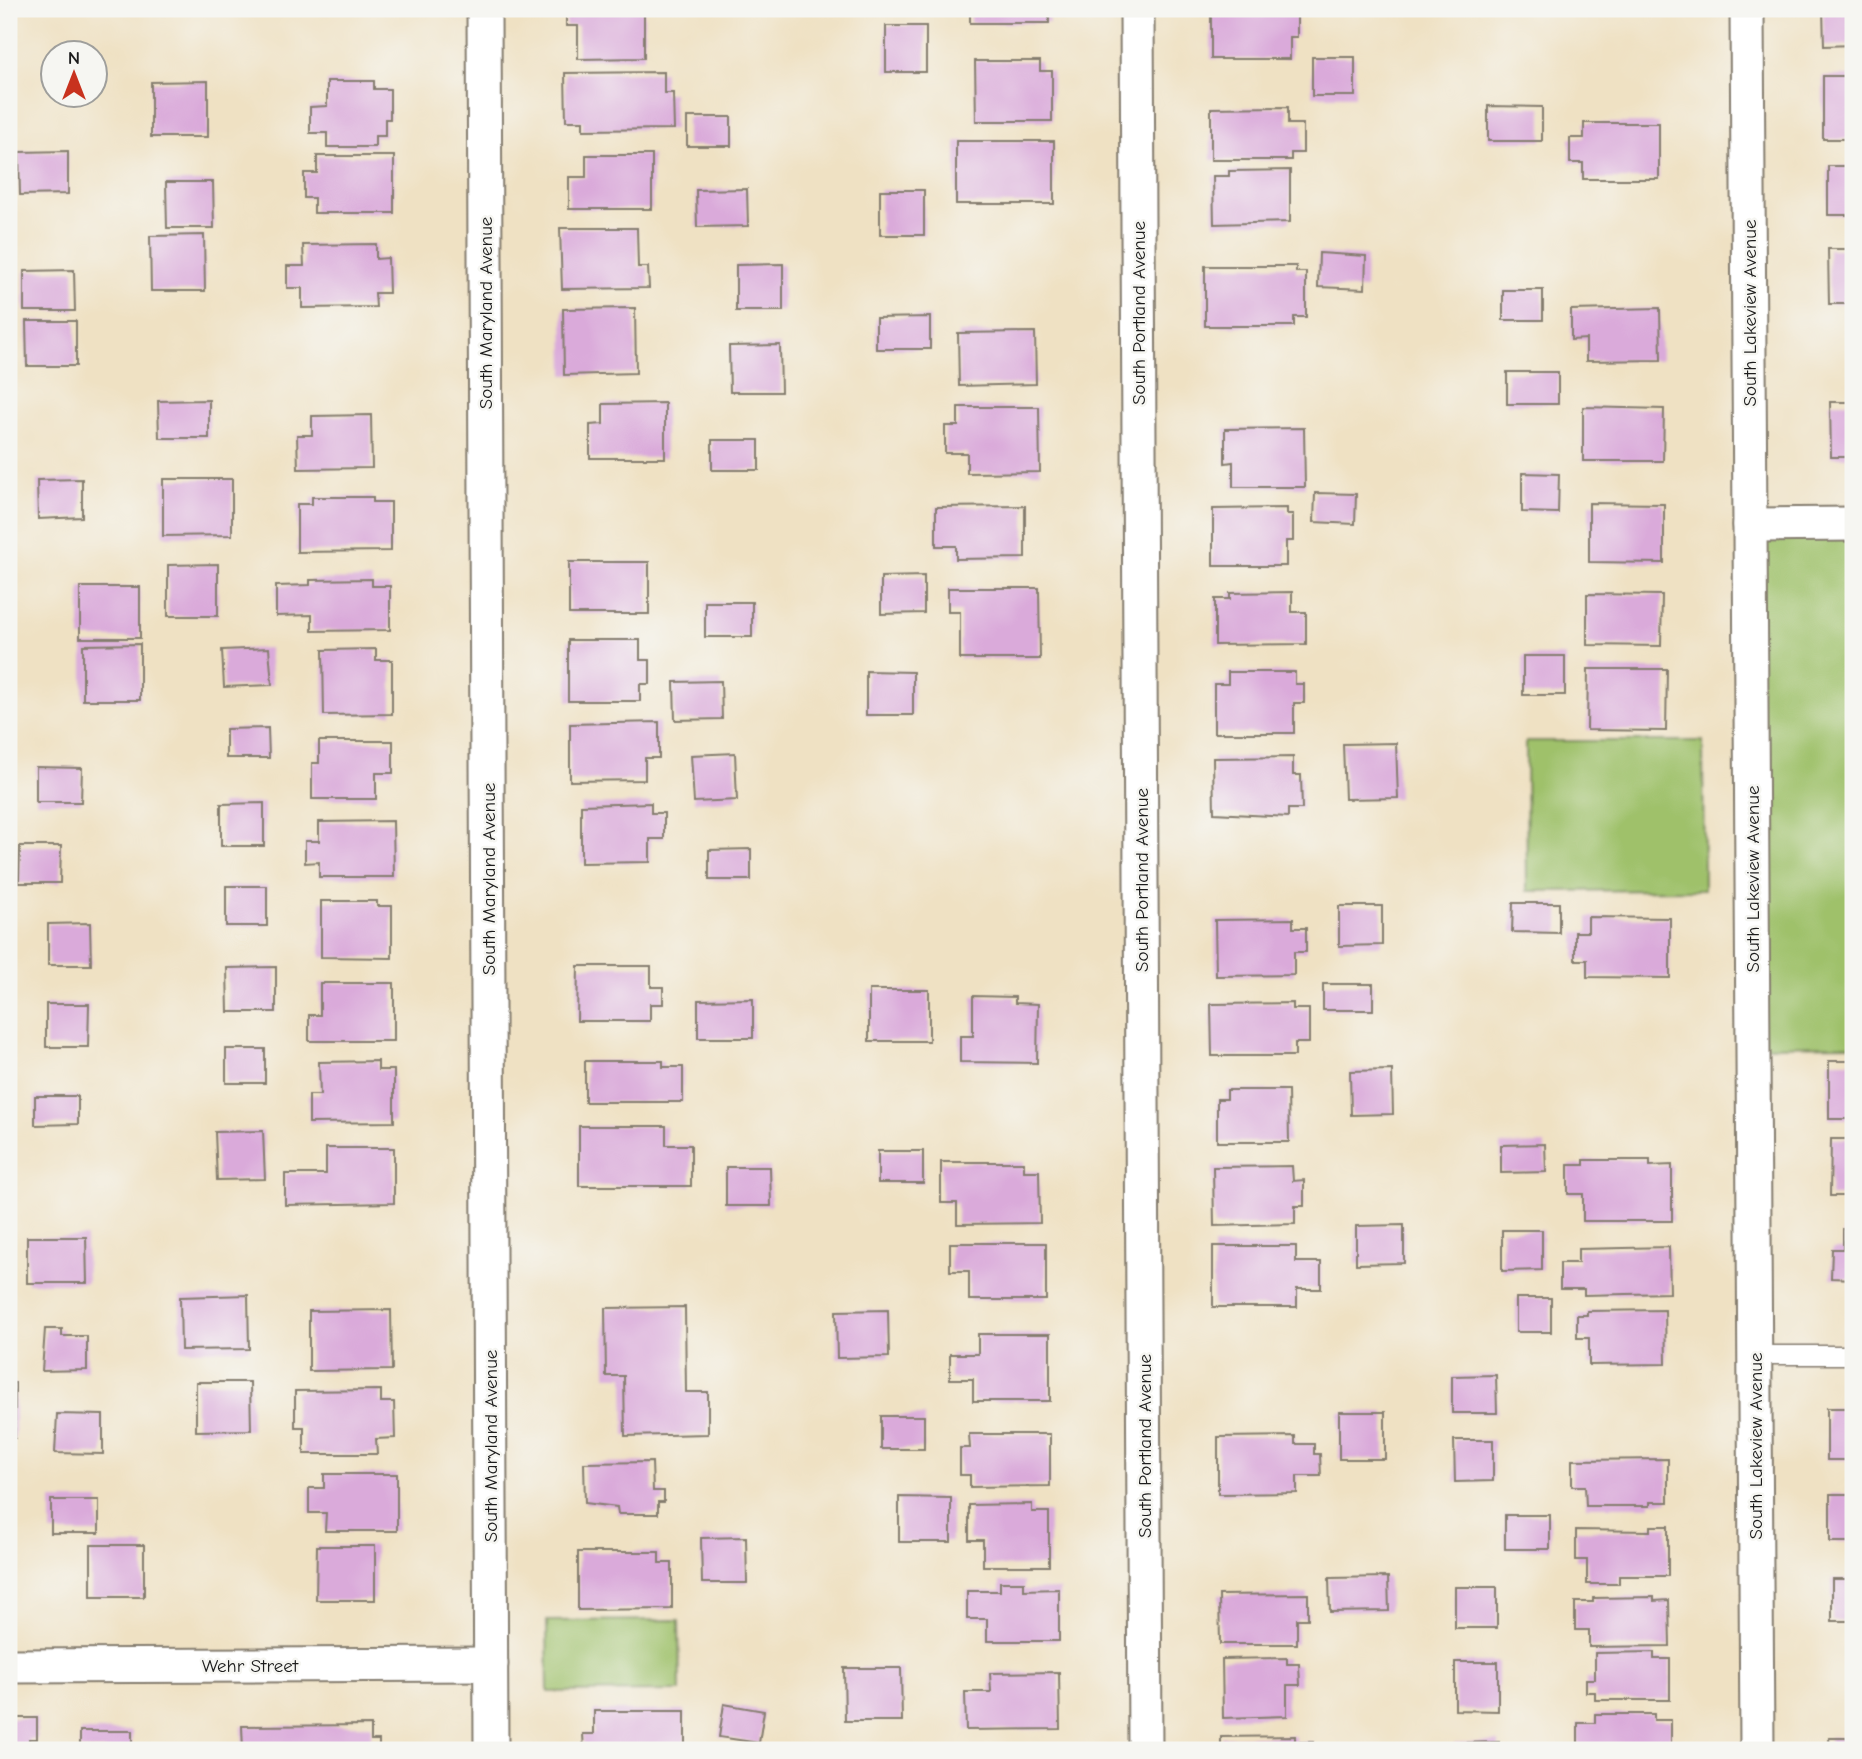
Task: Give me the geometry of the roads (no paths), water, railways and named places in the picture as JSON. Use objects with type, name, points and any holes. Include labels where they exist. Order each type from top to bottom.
[{"type":"street","name":"South Maryland Avenue","points":[[484,9],[491,1750]]},
{"type":"street","name":"South Portland Avenue","points":[[1137,9],[1145,1750]]},
{"type":"street","name":"South Lakeview Avenue","points":[[1747,9],[1757,1750]]},
{"type":"street","points":[[1750,525],[1853,524]]},
{"type":"street","name":"Wehr Street","points":[[9,1666],[491,1664]]},
{"type":"lane","points":[[1755,1355],[1853,1355]]}]
